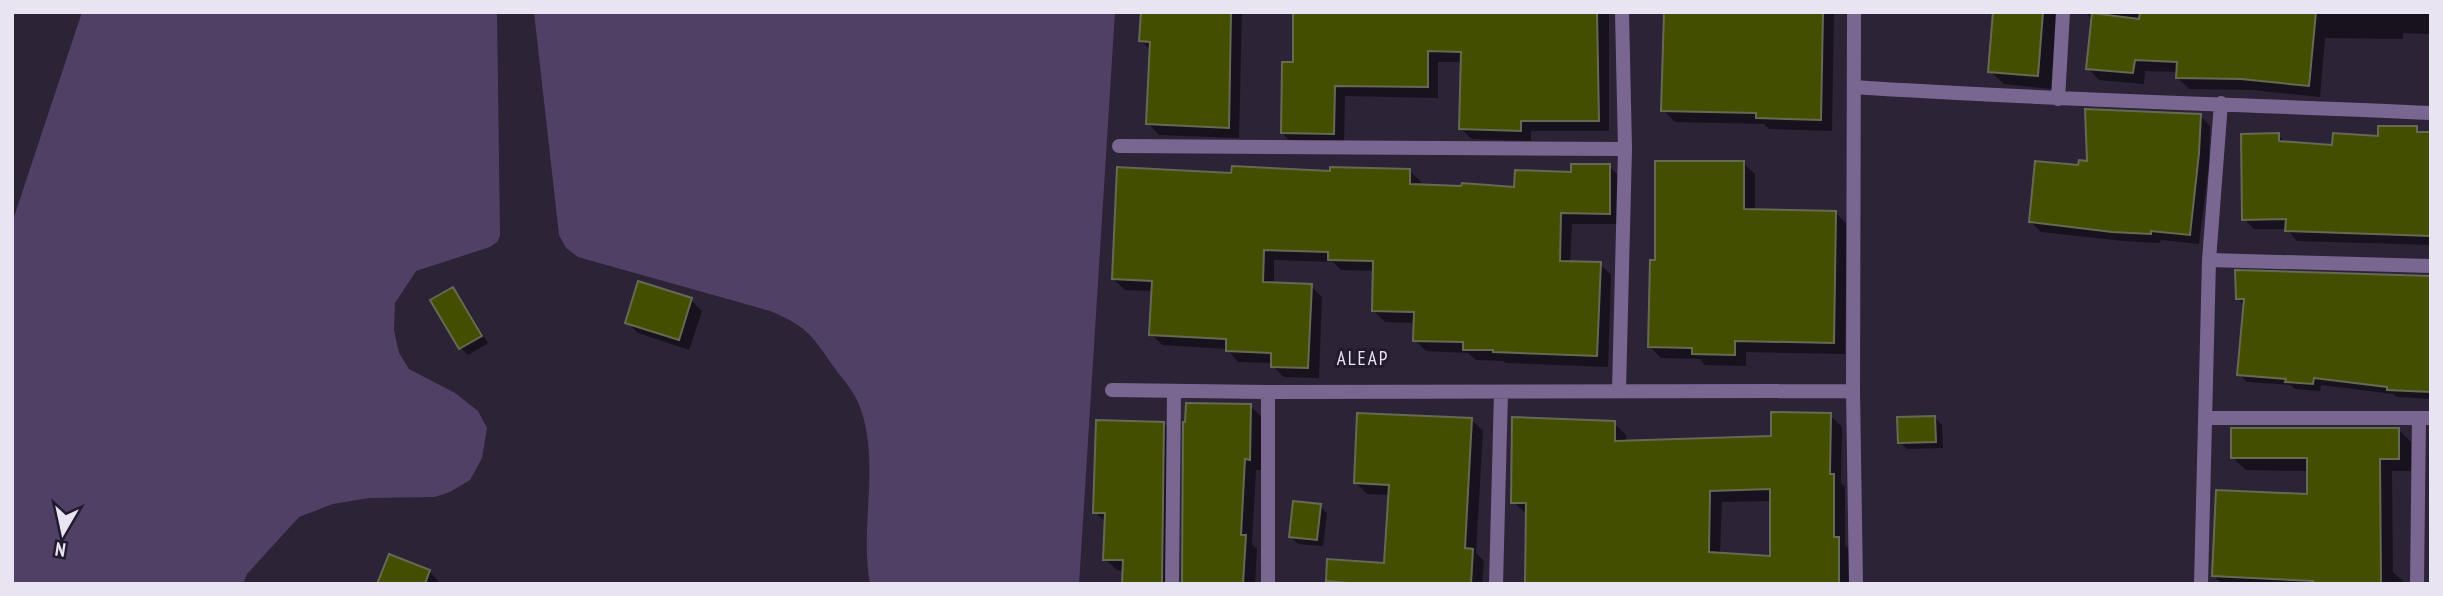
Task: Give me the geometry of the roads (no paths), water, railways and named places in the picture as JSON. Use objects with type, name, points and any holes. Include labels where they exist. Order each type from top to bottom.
[{"type":"street","points":[[1619,390],[1625,149],[1622,12]]},
{"type":"street","points":[[1854,12],[1853,391],[1856,584]]},
{"type":"street","points":[[2058,99],[2063,12]]},
{"type":"street","points":[[1854,87],[2058,99],[2221,103],[2431,113]]},
{"type":"street","points":[[2201,584],[2209,260],[2221,103]]},
{"type":"street","points":[[1119,146],[1625,149]]},
{"type":"street","points":[[2209,260],[2431,266]]},
{"type":"street","points":[[1112,390],[1268,393],[1853,391]]},
{"type":"street","points":[[1172,584],[1174,391]]},
{"type":"street","points":[[1496,584],[1501,392]]},
{"type":"street","points":[[1268,393],[1268,584]]},
{"type":"street","points":[[2206,418],[2425,418],[2417,584]]},
{"type":"district","name":"ALEAP","points":[[1363,358]]}]
